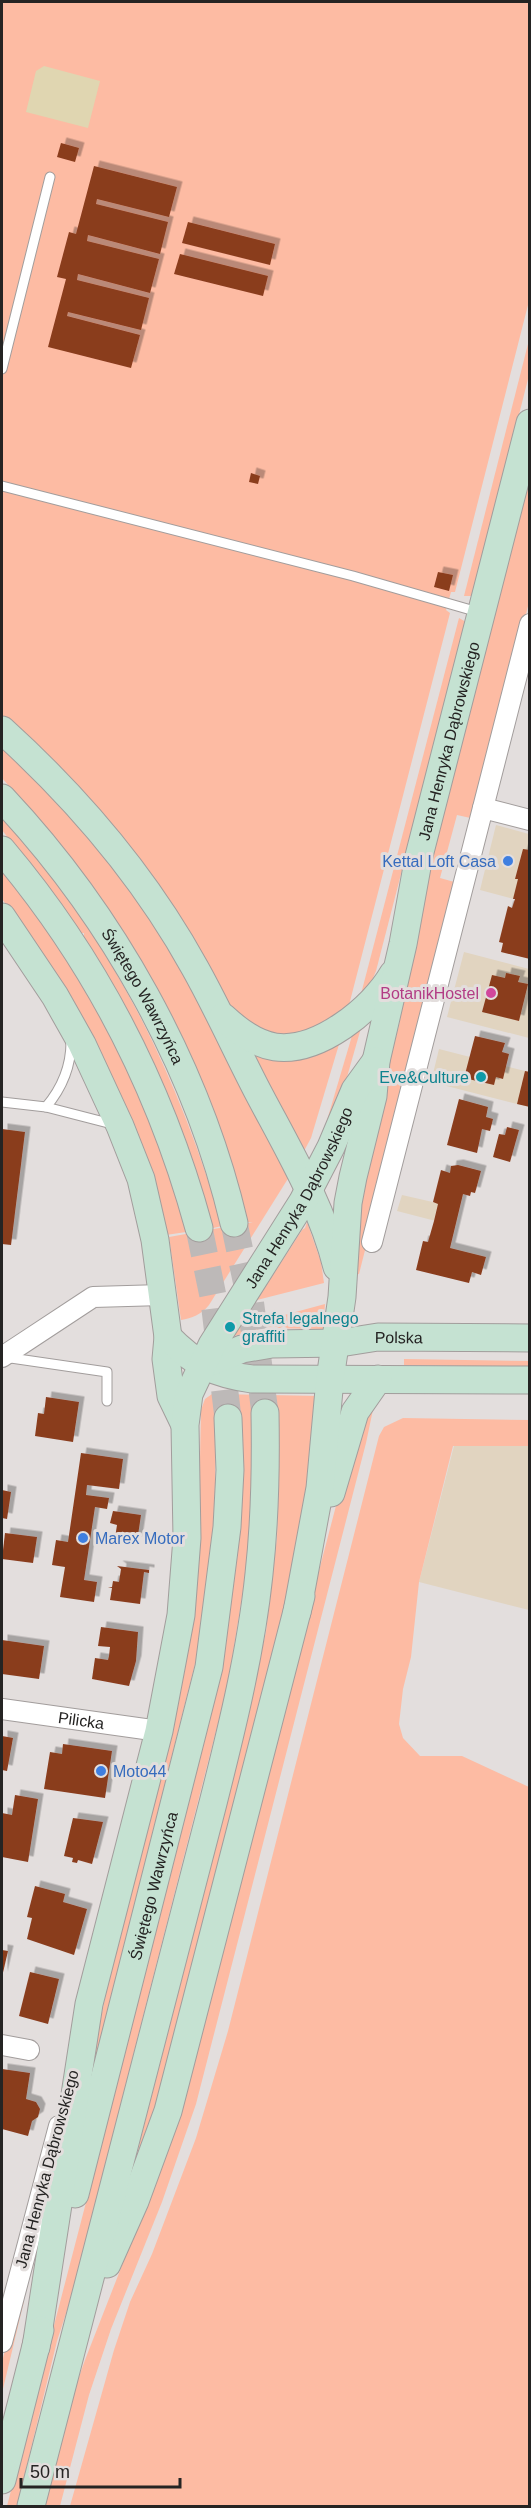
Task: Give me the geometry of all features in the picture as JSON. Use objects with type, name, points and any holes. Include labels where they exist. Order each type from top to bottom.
[{"type":"main road","name":"Jana Henryka Dąbrowskiego","points":[[297,1611],[320,1488],[334,1343],[342,1291],[348,1203],[373,1096],[376,1060],[399,963],[422,845],[530,423]]},
{"type":"main road","points":[[2,730],[50,775],[113,848],[182,946],[217,1010],[308,1192],[329,1239],[342,1291],[378,1337]]},
{"type":"main road","name":"Świętego Wawrzyńca","points":[[2,798],[53,857],[87,904],[129,969],[158,1020],[182,1070],[198,1112],[221,1177],[234,1223]]},
{"type":"main road","name":"Świętego Wawrzyńca","points":[[2,850],[70,939],[124,1032],[154,1094],[168,1130],[199,1228]]},
{"type":"main road","points":[[2,917],[44,978],[72,1026],[120,1126],[141,1179],[149,1209],[168,1337],[166,1359],[171,1396],[185,1425]]},
{"type":"main road","points":[[217,1010],[236,1029],[254,1039],[273,1046],[296,1046],[323,1037],[363,1010],[381,992],[399,963]]},
{"type":"main road","name":"Jana Henryka Dąbrowskiego","points":[[36,2347],[84,2031],[96,1972],[159,1731],[172,1671],[186,1576],[185,1425],[189,1394],[201,1366],[308,1192],[331,1147],[355,1090],[376,1060]]},
{"type":"main road","points":[[168,1337],[201,1366],[235,1377],[252,1379],[530,1380]]},
{"type":"main road","name":"Polska","points":[[201,1366],[242,1349],[260,1345],[334,1343],[378,1337],[530,1338]]},
{"type":"main road","points":[[76,2331],[135,2201],[168,2111],[297,1611],[355,1412],[378,1379]]},
{"type":"main road","points":[[32,2506],[210,1815],[239,1691],[254,1616],[262,1548],[265,1502],[265,1413]]},
{"type":"main road","name":"Świętego Wawrzyńca","points":[[36,2347],[208,1667],[227,1527],[230,1470],[228,1418]]},
{"type":"main road","points":[[2,2480],[36,2347]]},
{"type":"street","points":[[372,1242],[530,624]]},
{"type":"street","points":[[483,808],[530,820]]},
{"type":"street","points":[[2,1357],[93,1297],[162,1295]]},
{"type":"street","name":"Pilicka","points":[[2,1709],[159,1731]]},
{"type":"street","name":"Jana Henryka Dąbrowskiego","points":[[2,2342],[84,2031]]},
{"type":"street","points":[[2,2045],[29,2050]]},
{"type":"lane","points":[[2,369],[50,177]]},
{"type":"lane","points":[[2,486],[342,573],[481,613]]},
{"type":"lane","points":[[46,1107],[65,1079],[70,1062],[72,1026]]},
{"type":"lane","points":[[2,1102],[46,1107],[120,1126]]},
{"type":"lane","points":[[2,1357],[107,1372],[107,1401]]},
{"type":"shaded area","points":[[2,2],[529,2],[529,301],[455,592],[451,592],[446,610],[450,613],[347,1013],[288,1039],[241,1022],[21,732],[2,715]]},
{"type":"shaded area","points":[[529,340],[529,375],[473,596],[464,596]]},
{"type":"shaded area","points":[[529,469],[529,602],[475,819],[457,815],[440,878],[458,883],[359,1274],[353,1275],[358,1185],[399,1025],[435,840]]},
{"type":"shaded area","points":[[459,618],[466,622],[376,971],[367,992],[361,994]]},
{"type":"shaded area","points":[[2,746],[23,765],[89,837],[136,898],[170,948],[289,1177],[209,1305],[193,1317],[181,1320],[169,1237],[253,1222],[246,1222],[128,941],[71,858],[2,778]]},
{"type":"shaded area","points":[[2,816],[75,909],[136,1008],[184,1114],[222,1226],[213,1228],[174,1115],[143,1042],[125,1007],[84,938],[84,933],[81,933],[2,830]]},
{"type":"shaded area","name":"Kettal Loft Casa","points":[[496,825],[529,834],[529,903],[480,890]]},
{"type":"shaded area","points":[[2,869],[57,943],[105,1022],[141,1096],[156,1134],[186,1232],[166,1235],[24,928],[2,899]]},
{"type":"shaded area","name":"BotanikHostel","points":[[464,952],[529,969],[529,1038],[447,1017]]},
{"type":"shaded area","points":[[363,1021],[343,1091],[325,1127],[354,1029]]},
{"type":"shaded area","points":[[340,1041],[311,1138],[304,1151],[253,1052]]},
{"type":"shaded area","name":"Eve&Culture","points":[[439,1049],[529,1072],[529,1107],[431,1082]]},
{"type":"shaded area","points":[[402,1195],[459,1208],[455,1226],[397,1211]]},
{"type":"shaded area","points":[[307,1222],[321,1262],[324,1283],[257,1300],[305,1228]]},
{"type":"shaded area","points":[[325,1304],[323,1329],[263,1328],[234,1336],[240,1327]]},
{"type":"shaded area","points":[[404,1359],[530,1361],[529,1367],[404,1365]]},
{"type":"shaded area","points":[[212,1394],[320,1396],[296,1565],[153,2118],[133,2169],[224,1815],[266,1632],[277,1537],[279,1475],[264,1411],[251,1414],[252,1508],[246,1572],[228,1684],[71,2298],[57,2341],[17,2506],[7,2506],[216,1691],[238,1552],[243,1456],[241,1415],[216,1419],[214,1548],[201,1640],[77,2132],[198,1556],[201,1410],[205,1399]]},
{"type":"shaded area","points":[[375,1400],[366,1443],[196,2104],[162,2202],[111,2329],[89,2395],[60,2506],[44,2506],[74,2391],[168,2148],[354,1437]]},
{"type":"shaded area","points":[[403,1418],[529,1420],[529,1446],[453,1446],[419,1582],[411,1657],[403,1689],[399,1724],[403,1738],[420,1756],[462,1756],[529,1787],[529,2506],[70,2506],[114,2350],[130,2302],[152,2254],[196,2138],[228,2031],[379,1436],[384,1427]]},
{"type":"shaded area","points":[[454,1446],[529,1446],[529,1610],[419,1582]]},
{"type":"shaded area","points":[[18,2297],[24,2301],[2,2393],[2,2362]]},
{"type":"sand","points":[[44,66],[100,81],[88,128],[26,112],[36,71]]},
{"type":"building","points":[[61,143],[79,148],[75,162],[57,157]]},
{"type":"building","points":[[94,166],[177,187],[169,217],[97,199],[96,204],[168,222],[160,254],[88,235],[87,241],[159,259],[150,293],[78,274],[77,280],[149,298],[141,330],[68,312],[67,316],[140,335],[131,368],[48,347],[66,279],[57,277],[69,232],[76,234]]},
{"type":"building","points":[[188,222],[275,244],[270,265],[182,243]]},
{"type":"building","points":[[180,254],[268,276],[263,296],[174,274]]},
{"type":"building","points":[[251,473],[260,476],[258,484],[249,482]]},
{"type":"building","points":[[438,572],[453,575],[449,591],[434,587]]},
{"type":"building","points":[[523,849],[530,850],[530,959],[501,952],[503,943],[499,942],[508,906],[512,908],[515,899],[513,899],[518,879],[515,879]]},
{"type":"building","points":[[506,973],[520,976],[518,982],[528,984],[519,1021],[482,1012],[492,975],[505,978]]},
{"type":"building","points":[[475,1036],[505,1043],[502,1052],[509,1054],[503,1079],[496,1077],[494,1085],[464,1078]]},
{"type":"building","points":[[525,1071],[530,1072],[530,1107],[517,1104]]},
{"type":"building","points":[[459,1099],[488,1107],[486,1117],[493,1119],[490,1131],[482,1129],[477,1153],[447,1145]]},
{"type":"building","points":[[507,1127],[519,1130],[510,1162],[493,1157],[499,1134],[505,1135]]},
{"type":"building","points":[[2,1129],[25,1132],[11,1245],[2,1244]]},
{"type":"building","points":[[458,1165],[481,1171],[475,1193],[471,1192],[470,1196],[463,1194],[450,1248],[486,1257],[481,1275],[472,1272],[469,1283],[416,1270],[423,1241],[428,1242],[434,1221],[438,1204],[433,1202],[441,1170],[450,1173],[451,1166]]},
{"type":"building","points":[[46,1397],[79,1402],[73,1442],[35,1436],[38,1413],[44,1414]]},
{"type":"building","points":[[81,1453],[123,1459],[119,1489],[87,1485],[86,1495],[109,1498],[107,1509],[95,1507],[84,1580],[97,1582],[94,1602],[60,1597],[65,1567],[52,1565],[56,1540],[68,1542]]},
{"type":"building","points":[[2,1490],[11,1492],[7,1519],[2,1518]]},
{"type":"building","points":[[113,1511],[141,1515],[137,1542],[115,1538],[117,1525],[110,1523]]},
{"type":"building","points":[[5,1533],[37,1537],[33,1563],[2,1559]]},
{"type":"building","points":[[117,1566],[149,1570],[149,1573],[144,1572],[140,1604],[110,1600],[112,1588],[108,1587],[112,1587],[113,1581],[119,1582],[121,1569]]},
{"type":"building","points":[[101,1627],[138,1632],[136,1661],[129,1686],[92,1679],[95,1658],[108,1660],[109,1656],[110,1647],[98,1646]]},
{"type":"building","points":[[2,1640],[44,1646],[39,1679],[2,1674]]},
{"type":"building","points":[[2,1736],[13,1738],[7,1771],[2,1770]]},
{"type":"building","points":[[63,1744],[112,1751],[105,1798],[44,1789],[50,1752],[62,1754]]},
{"type":"building","points":[[15,1795],[38,1799],[28,1862],[2,1857],[2,1813],[12,1815]]},
{"type":"building","points":[[73,1818],[103,1822],[92,1864],[78,1860],[77,1863],[72,1862],[73,1858],[64,1856]]},
{"type":"building","points":[[35,1886],[65,1894],[63,1902],[87,1909],[74,1955],[27,1939],[32,1918],[27,1917]]},
{"type":"building","points":[[2,1950],[8,1951],[2,1977]]},
{"type":"building","points":[[30,1972],[59,1979],[48,2024],[19,2016]]},
{"type":"building","points":[[2,2069],[30,2073],[26,2099],[36,2102],[40,2109],[38,2117],[32,2121],[28,2136],[2,2129]]},
{"type":"tunnel","points":[[234,1223],[250,1299],[265,1413]]},
{"type":"tunnel","points":[[199,1228],[214,1301],[228,1418]]},
{"type":"place","name":"Kettal Loft Casa","points":[[508,861]]},
{"type":"place","name":"BotanikHostel","points":[[491,993]]},
{"type":"place","name":"Eve&Culture","points":[[481,1077]]},
{"type":"place","name":"Strefa legalnego graffiti","points":[[230,1327]]},
{"type":"place","name":"Marex Motor","points":[[83,1538]]},
{"type":"place","name":"Moto44","points":[[101,1771]]}]
